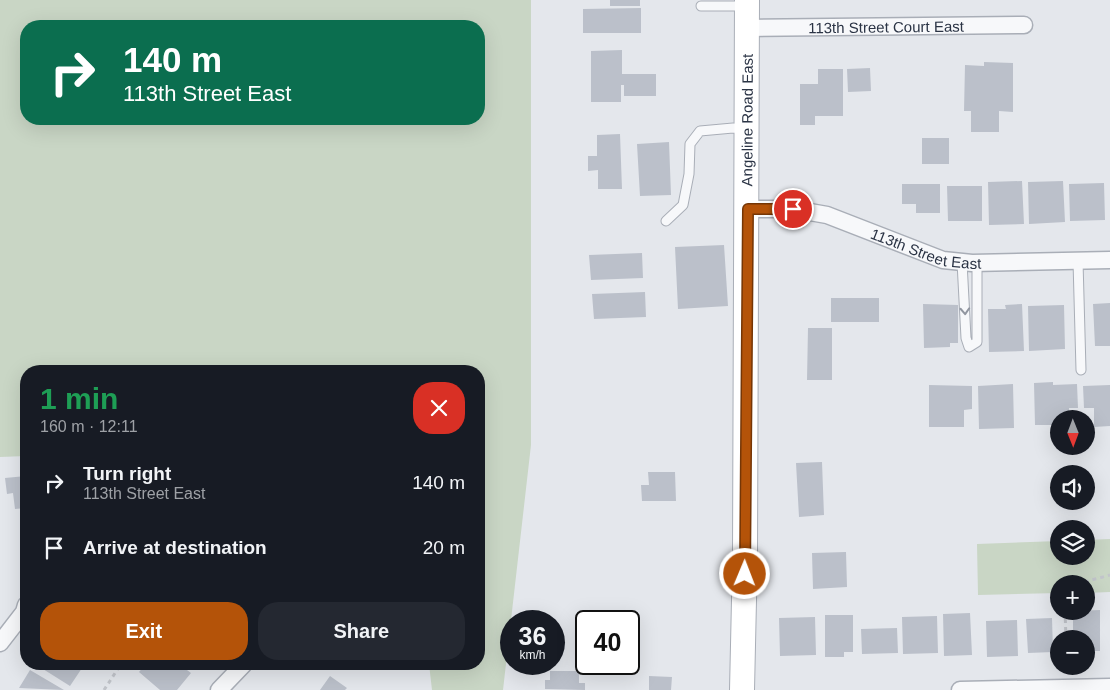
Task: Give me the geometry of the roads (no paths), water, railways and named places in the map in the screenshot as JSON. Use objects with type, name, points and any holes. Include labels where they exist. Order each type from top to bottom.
[{"type":"street","name":"113th Street Court East","points":[[747,12],[1024,25]]},
{"type":"street","name":"Angeline Road East","points":[[742,690],[746,555],[747,12]]},
{"type":"street","name":"113th Street East","points":[[748,209],[793,209],[827,215],[943,260],[970,262],[1110,260]]},
{"type":"street","points":[[0,643],[20,617]]},
{"type":"street","points":[[219,690],[238,670]]},
{"type":"street","points":[[960,690],[1110,687]]},
{"type":"lane","points":[[701,6],[747,12]]},
{"type":"lane","points":[[666,221],[683,205],[689,174],[690,144],[700,132],[733,128],[747,129]]},
{"type":"lane","points":[[1078,261],[1081,370]]},
{"type":"lane","points":[[970,262],[977,342],[969,348],[966,338],[970,262]]}]
